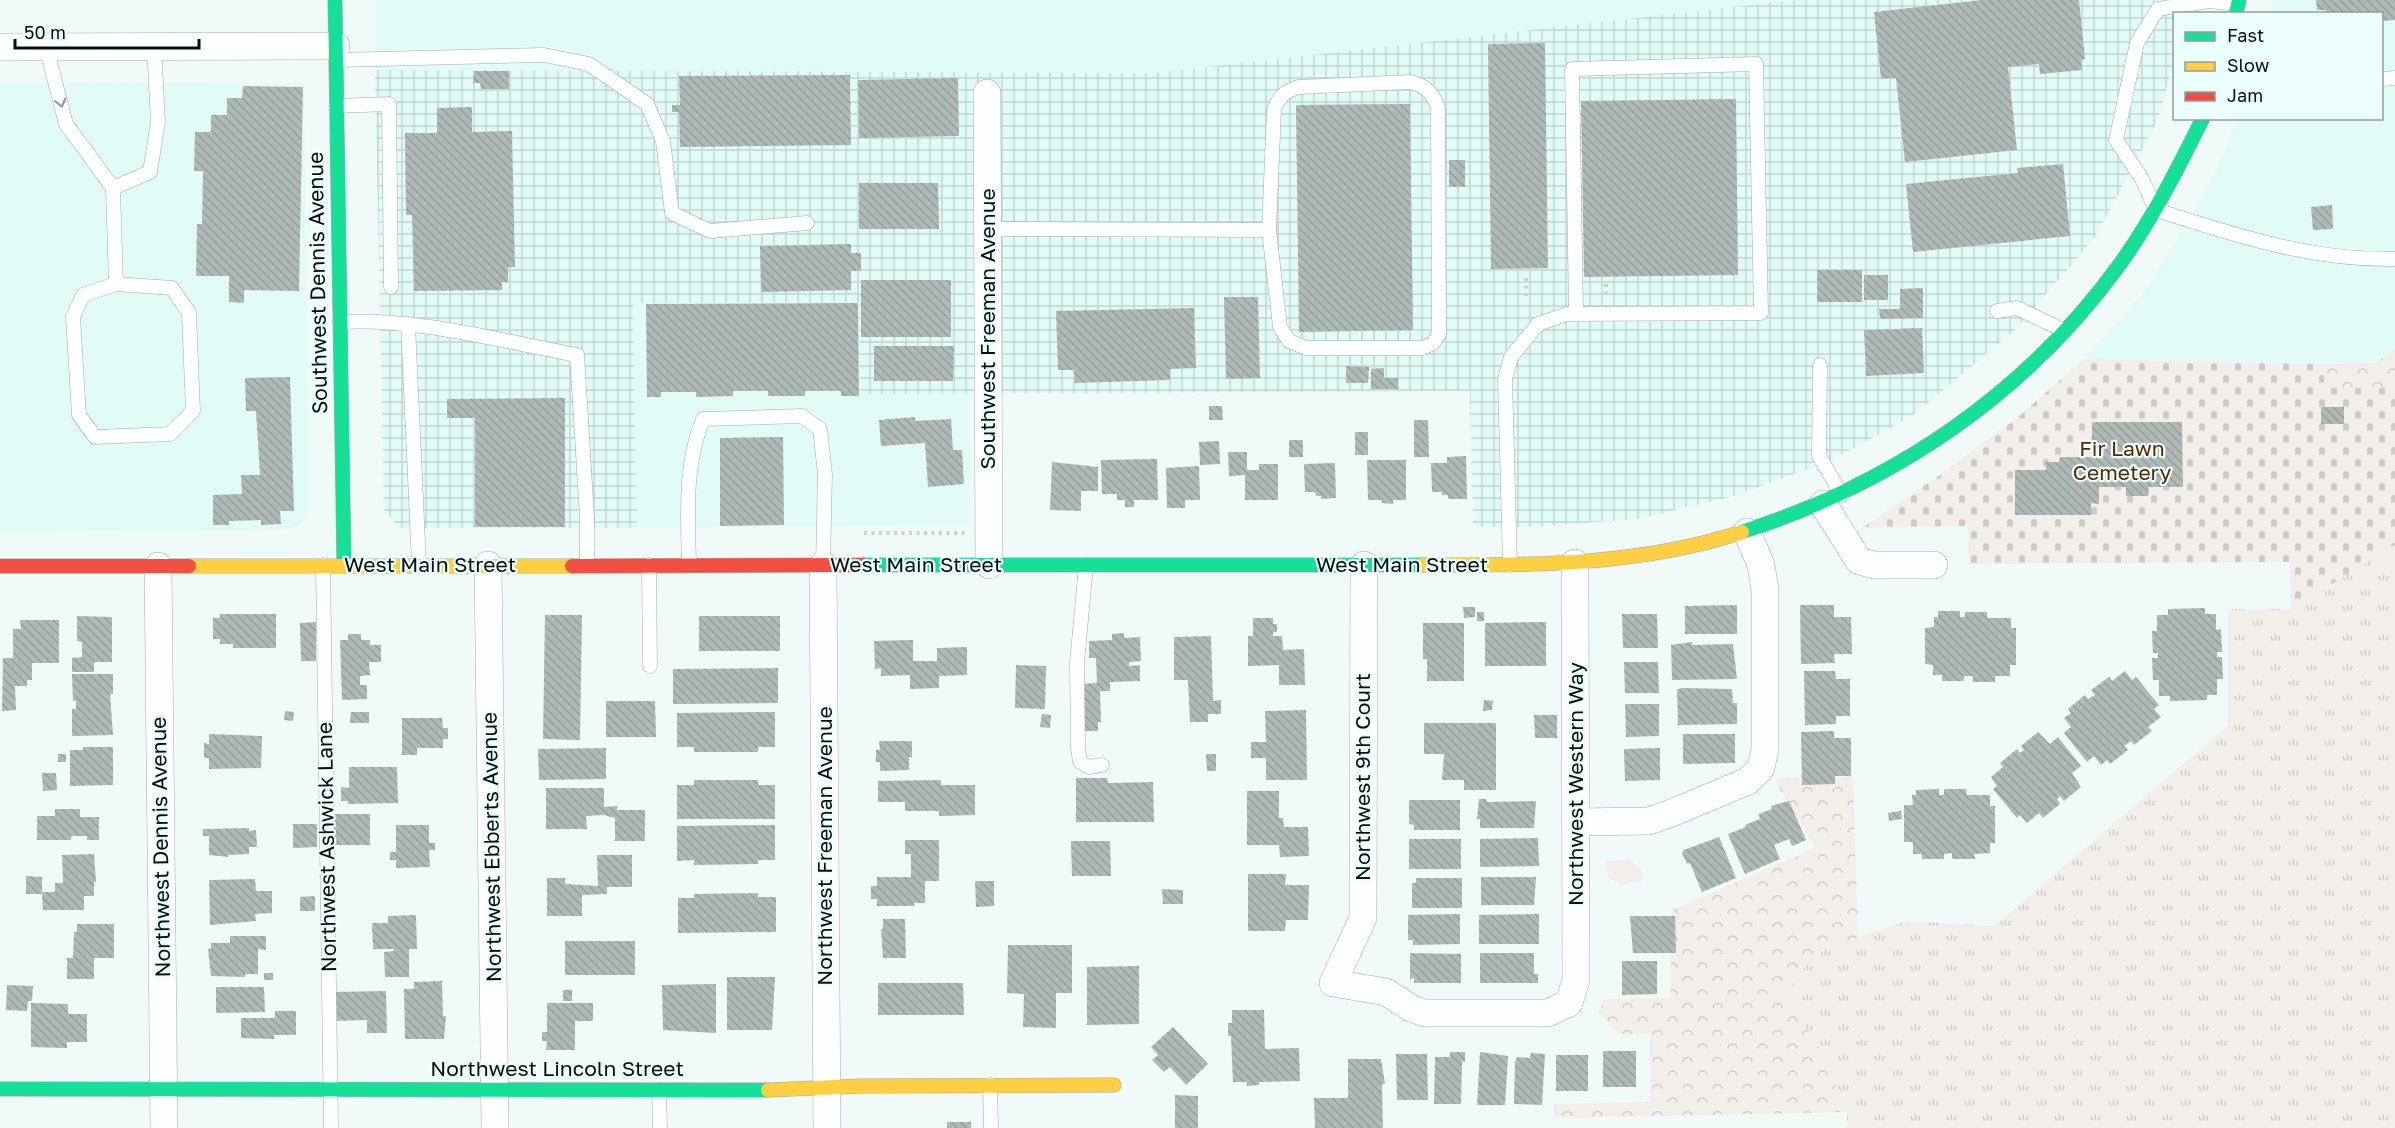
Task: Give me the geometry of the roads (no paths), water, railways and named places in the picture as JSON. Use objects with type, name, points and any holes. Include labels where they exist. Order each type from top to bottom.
[{"type":"street","name":"Southwest Dennis Avenue","points":[[335,0],[344,565]]},
{"type":"street","points":[[0,47],[154,46],[336,53]]},
{"type":"street","name":"Southwest Freeman Avenue","points":[[987,93],[990,565]]},
{"type":"street","name":"West Main Street","points":[[0,566],[1510,565],[1575,563],[1647,556],[1747,532],[1832,499],[1908,459],[1958,427],[2009,388],[2065,331],[2119,267],[2156,210],[2188,152],[2202,120]]},
{"type":"street","points":[[1832,499],[1859,561],[1874,565],[1934,565]]},
{"type":"street","points":[[1576,822],[1649,821],[1748,781],[1761,768],[1765,749],[1765,590],[1761,565],[1747,532]]},
{"type":"street","name":"Northwest Western Way","points":[[1569,1003],[1576,980],[1575,563]]},
{"type":"street","name":"Northwest Ebberts Avenue","points":[[488,565],[495,1128]]},
{"type":"street","name":"Northwest Freeman Avenue","points":[[823,565],[827,1128]]},
{"type":"street","name":"Northwest 9th Court","points":[[1364,565],[1363,918],[1334,983],[1386,992],[1411,1008],[1424,1013],[1548,1013],[1569,1003]]},
{"type":"street","name":"Northwest Dennis Avenue","points":[[158,566],[164,1128]]},
{"type":"street","name":"Northwest Lincoln Street","points":[[0,1089],[659,1090],[1114,1085]]},
{"type":"lane","points":[[2238,6],[2209,1],[2158,9],[2136,43],[2116,140],[2142,179],[2156,210],[2259,243],[2359,260],[2395,259]]},
{"type":"lane","points":[[46,46],[66,124],[113,188],[116,284]]},
{"type":"lane","points":[[113,188],[150,172],[158,122],[154,46]]},
{"type":"lane","points":[[336,53],[544,55],[589,64],[647,104],[663,141],[672,213],[710,231],[807,223]]},
{"type":"lane","points":[[1510,565],[1505,379],[1511,357],[1538,324],[1576,313],[1761,313],[1756,64],[1572,69],[1576,313]]},
{"type":"lane","points":[[1412,82],[1423,86],[1433,95],[1438,108],[1439,334],[1433,343],[1423,348],[1306,348],[1289,341],[1280,327],[1269,230],[1274,110],[1278,98],[1298,87],[1412,82]]},
{"type":"lane","points":[[336,106],[388,104],[391,287]]},
{"type":"lane","points":[[988,229],[1269,230]]},
{"type":"lane","points":[[116,284],[172,288],[189,313],[193,411],[170,434],[95,437],[79,415],[74,317],[83,295],[116,284]]},
{"type":"lane","points":[[1997,311],[2017,308],[2065,331]]},
{"type":"lane","points":[[340,322],[377,320],[408,324],[577,355],[587,517],[587,565]]},
{"type":"lane","points":[[408,324],[419,565]]},
{"type":"lane","points":[[1820,365],[1819,456],[1832,499]]},
{"type":"lane","points":[[689,565],[688,486],[696,436],[704,419],[802,416],[820,429],[825,474],[823,565]]},
{"type":"lane","points":[[1086,564],[1077,663],[1078,748],[1080,762],[1089,766],[1102,765]]},
{"type":"lane","name":"Northwest Ashwick Lane","points":[[323,565],[331,1128]]},
{"type":"lane","points":[[649,565],[650,666]]},
{"type":"lane","points":[[990,1085],[990,1128]]},
{"type":"lane","points":[[659,1090],[660,1128]]},
{"type":"park label","name":"Fir Lawn Cemetery","points":[[2122,461]]}]
